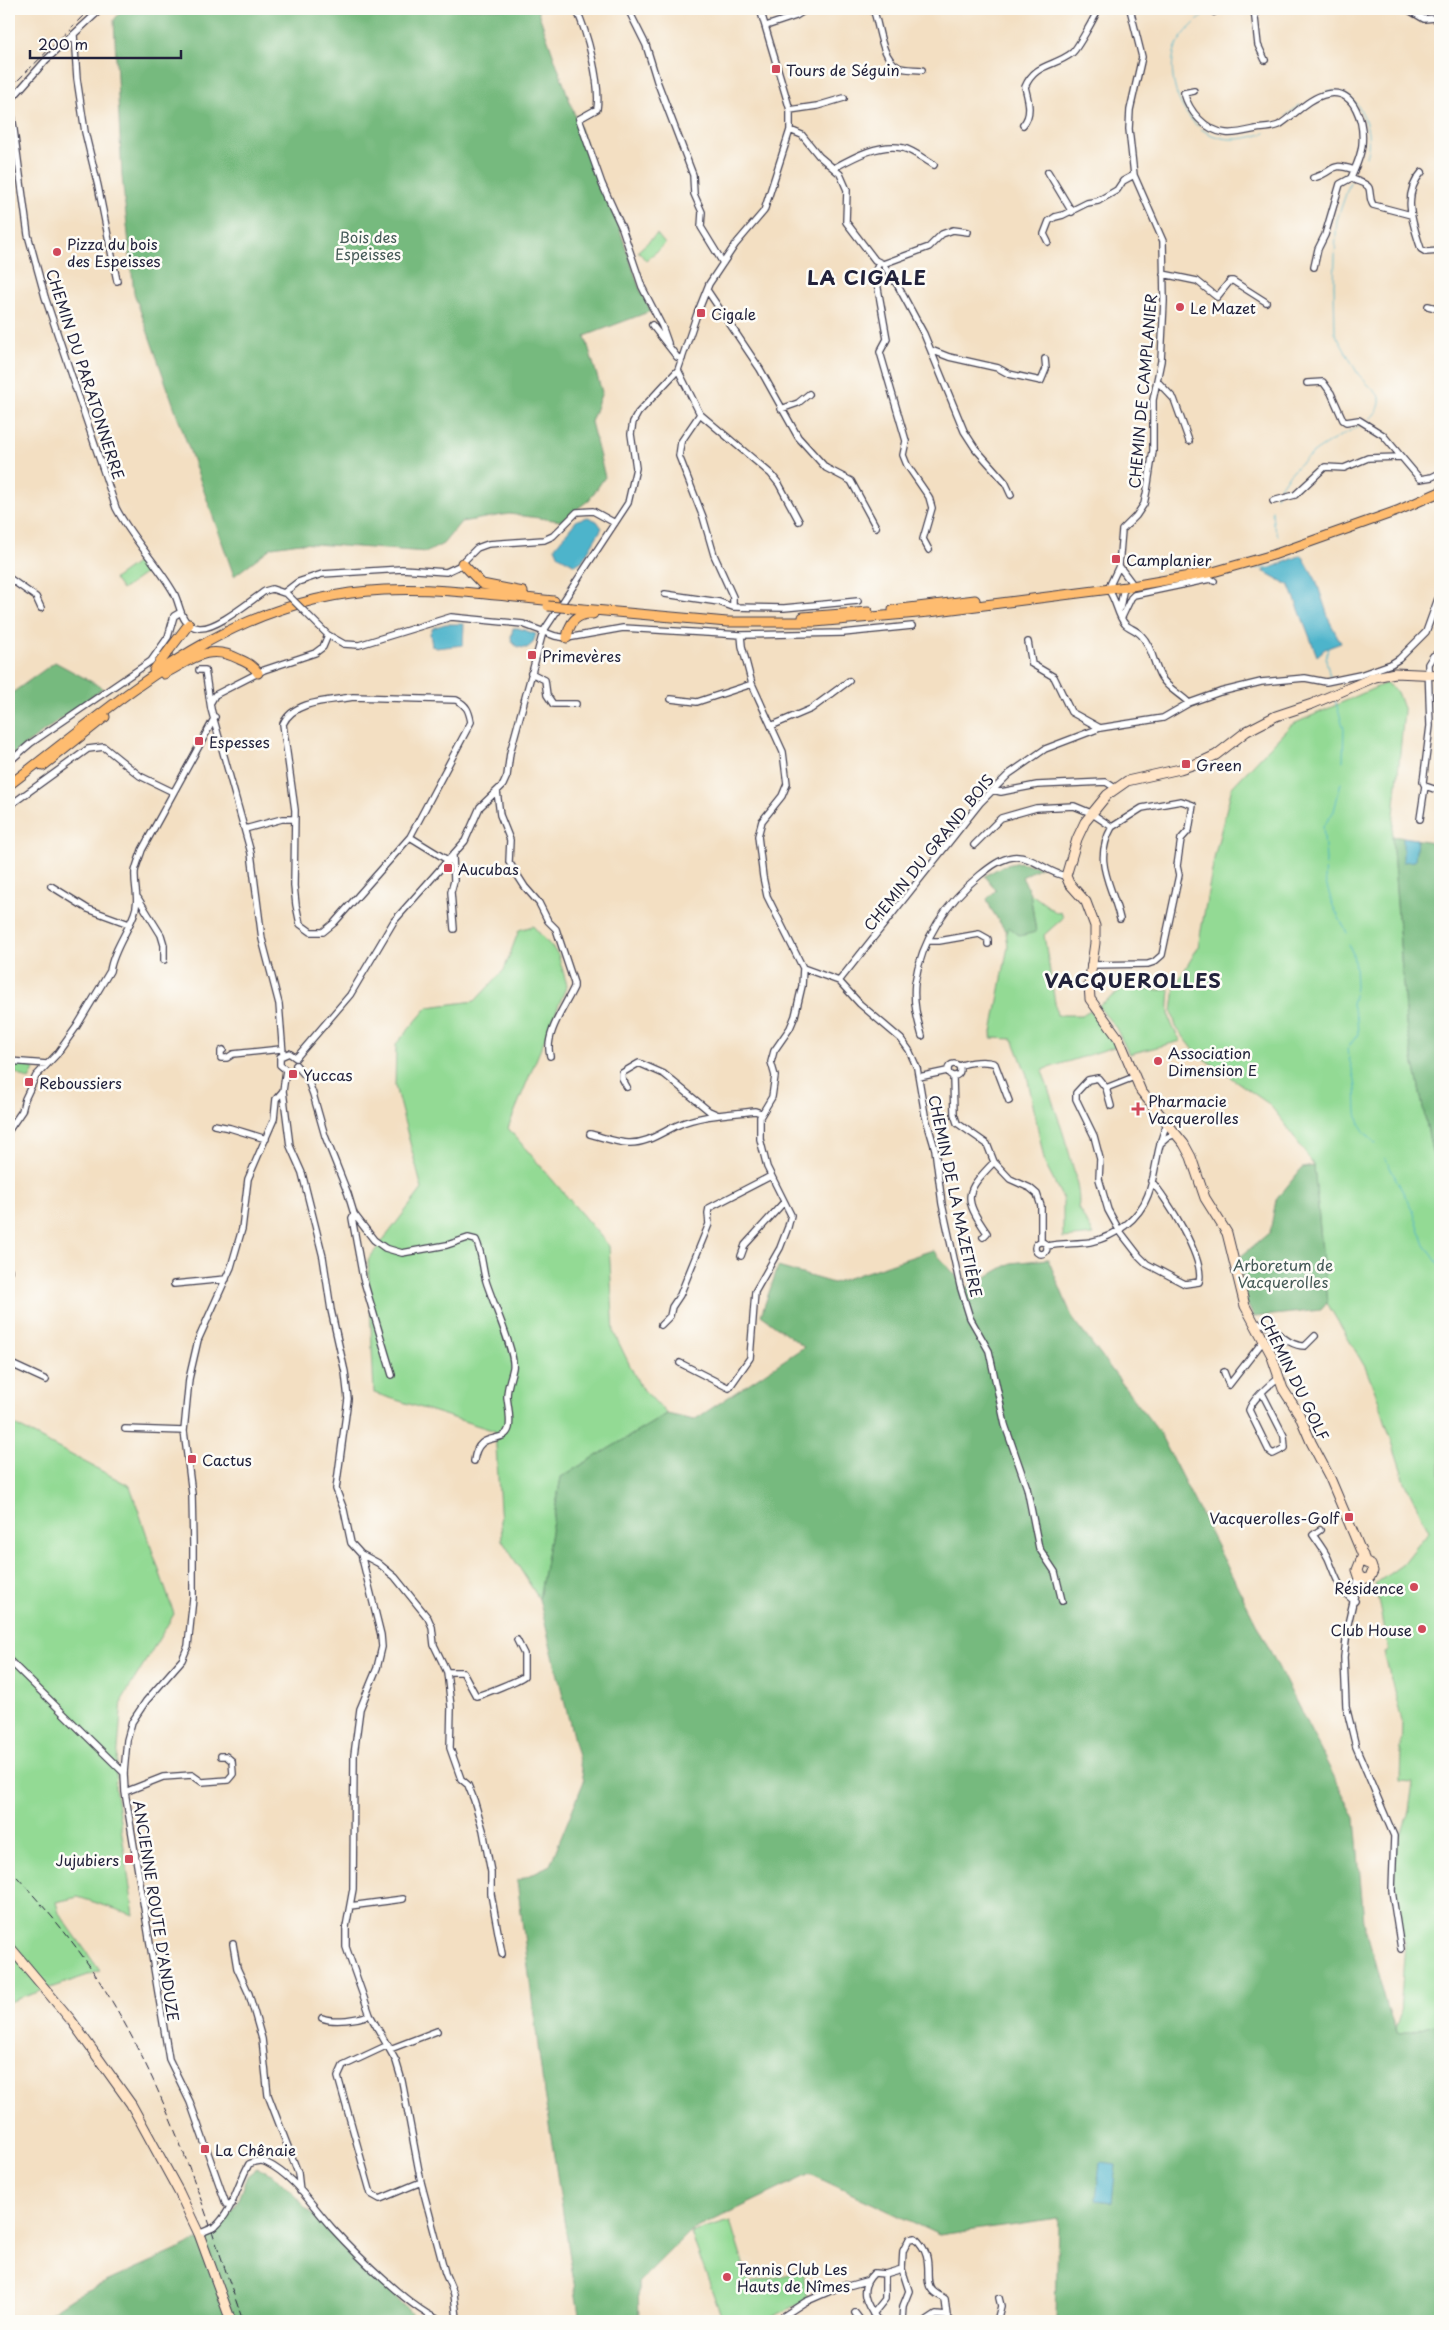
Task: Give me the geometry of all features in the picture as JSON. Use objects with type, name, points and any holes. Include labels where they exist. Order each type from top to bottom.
[{"type":"main road","points":[[568,638],[572,622],[587,614],[744,623],[815,622],[919,613],[1128,584],[1240,564],[1305,544],[1418,502],[1440,490]]},
{"type":"main road","points":[[462,563],[482,584],[543,596],[551,603]]},
{"type":"main road","points":[[9,791],[161,675],[197,652],[240,629],[274,615],[333,600],[369,595],[420,593],[728,616],[805,617],[1109,587]]},
{"type":"main road","points":[[120,698],[183,655],[224,632],[273,611],[313,600],[370,591],[411,589],[551,603]]},
{"type":"main road","points":[[574,605],[662,617]]},
{"type":"main road","points":[[9,785],[155,669],[189,624]]},
{"type":"main road","points":[[161,675],[201,655],[218,651],[227,652],[251,665],[258,672]]},
{"type":"street","name":"CHEMIN DU PARATONNERRE","points":[[101,9],[46,60],[9,101],[28,235],[46,297],[116,508],[126,527],[150,555],[175,595],[181,612],[189,624]]},
{"type":"street","points":[[576,9],[581,18],[595,70],[598,99],[597,109],[579,119],[602,184],[622,228],[642,287],[662,326],[668,343]]},
{"type":"street","points":[[628,9],[646,45],[656,82],[675,124],[693,175],[694,194],[702,212],[702,227],[723,263]]},
{"type":"street","points":[[474,1461],[475,1450],[478,1444],[505,1435],[509,1428],[508,1382],[514,1367],[503,1325],[493,1303],[481,1264],[480,1248],[476,1240],[468,1238],[448,1245],[402,1253],[386,1248],[374,1240],[354,1214],[341,1173],[324,1131],[313,1094],[307,1078],[296,1065],[296,1058],[350,995],[402,911],[466,841],[480,807],[497,790],[507,776],[510,752],[530,673],[543,632],[628,503],[636,468],[631,434],[633,422],[638,413],[678,370],[706,290],[723,263],[764,211],[790,130],[790,110],[760,9]]},
{"type":"street","points":[[766,26],[796,16],[808,9]]},
{"type":"street","points":[[873,9],[878,27],[892,60],[900,68],[922,70]]},
{"type":"street","points":[[1023,125],[1028,116],[1029,95],[1025,88],[1027,83],[1039,68],[1061,60],[1074,52],[1098,9]]},
{"type":"street","name":"CHEMIN DE CAMPLANIER","points":[[1109,587],[1119,566],[1122,530],[1136,516],[1144,504],[1147,490],[1153,451],[1153,400],[1161,361],[1164,301],[1163,241],[1134,175],[1129,129],[1130,110],[1142,57],[1130,9]]},
{"type":"street","points":[[1254,9],[1258,45],[1265,60]]},
{"type":"street","points":[[1408,9],[1424,20],[1437,18]]},
{"type":"street","points":[[74,35],[77,79],[85,132],[117,280]]},
{"type":"street","points":[[1194,91],[1184,93],[1187,104],[1199,119],[1211,128],[1226,133],[1277,126],[1314,99],[1328,94],[1342,96],[1355,107],[1361,121],[1362,146],[1352,179]]},
{"type":"street","points":[[790,110],[817,106],[844,98]]},
{"type":"street","points":[[790,130],[802,135],[819,156],[834,168],[844,180],[847,190],[846,222],[881,263],[904,296],[931,350],[964,431],[975,448],[1005,482],[1011,495]]},
{"type":"street","points":[[834,168],[860,154],[890,148],[903,148],[934,165]]},
{"type":"street","points":[[1312,178],[1328,173],[1335,165],[1339,164],[1354,170]]},
{"type":"street","points":[[1048,172],[1072,212]]},
{"type":"street","points":[[1422,172],[1412,186],[1410,214],[1422,249],[1426,252],[1440,251]]},
{"type":"street","points":[[1048,242],[1044,234],[1049,222],[1055,216],[1072,212],[1104,198],[1117,190],[1123,182],[1134,175]]},
{"type":"street","points":[[1314,267],[1318,249],[1325,235],[1340,184],[1352,179],[1365,184],[1369,188],[1370,201],[1373,205],[1410,214]]},
{"type":"street","points":[[929,550],[923,539],[932,508],[929,497],[906,465],[903,455],[906,441],[880,352],[887,339],[875,272],[881,263],[929,247],[942,234],[953,230],[968,232]]},
{"type":"street","points":[[1163,274],[1197,280],[1213,296],[1217,297],[1230,281],[1233,281],[1266,302]]},
{"type":"street","points":[[706,290],[760,369],[798,437],[826,468],[851,481],[876,527]]},
{"type":"street","points":[[1428,306],[1440,309]]},
{"type":"street","points":[[652,325],[668,343],[677,357],[682,359]]},
{"type":"street","points":[[931,350],[949,357],[998,368],[1009,374],[1041,381],[1046,369],[1045,359]]},
{"type":"street","points":[[678,370],[700,414],[771,474],[779,484],[799,521]]},
{"type":"street","points":[[1157,381],[1174,399],[1189,442]]},
{"type":"street","points":[[1307,383],[1323,382],[1331,393],[1342,420],[1346,422],[1358,420],[1365,422],[1383,435],[1420,479],[1432,477],[1440,473]]},
{"type":"street","points":[[781,409],[798,403],[809,394]]},
{"type":"street","points":[[700,414],[680,442],[678,448],[679,456],[703,517],[714,555],[732,597],[733,607]]},
{"type":"street","points":[[1274,501],[1295,495],[1325,467],[1344,468],[1368,458],[1401,457]]},
{"type":"street","points":[[286,593],[298,582],[322,574],[402,569],[446,572],[462,563],[477,548],[488,544],[544,540],[553,536],[577,512],[593,511],[615,523]]},
{"type":"street","points":[[1119,566],[1128,584],[1123,592],[1121,615]]},
{"type":"street","points":[[9,578],[36,597],[41,608]]},
{"type":"street","points":[[1121,615],[1134,595],[1210,580],[1214,581]]},
{"type":"street","points":[[1109,587],[1125,624],[1140,634],[1147,644],[1160,675],[1168,687],[1180,694],[1189,703]]},
{"type":"street","points":[[189,624],[199,628],[206,628],[265,591],[272,589],[286,593],[328,635],[344,644],[358,645],[451,617],[523,624],[543,632],[568,638],[623,628],[741,634],[843,633],[912,626]]},
{"type":"street","points":[[665,594],[719,602],[733,607],[784,608],[858,601]]},
{"type":"street","name":"CHEMIN DU GRAND BOIS","points":[[839,981],[980,803],[1009,774],[1045,749],[1100,728],[1163,718],[1189,703],[1220,692],[1261,682],[1305,678],[1326,682],[1360,675],[1391,664],[1399,659],[1426,632],[1440,594]]},
{"type":"street","points":[[9,762],[31,743],[151,660],[168,637],[174,616],[181,612]]},
{"type":"street","points":[[680,1363],[726,1387],[732,1386],[750,1358],[755,1292],[767,1273],[788,1227],[791,1215],[771,1176],[760,1139],[761,1113],[768,1107],[772,1097],[775,1076],[771,1062],[774,1051],[790,1028],[802,986],[803,968],[770,903],[763,878],[758,836],[762,821],[782,796],[787,784],[783,752],[752,684],[742,646],[741,634]]},
{"type":"street","points":[[211,702],[215,695],[258,672],[323,647],[328,635]]},
{"type":"street","points":[[1028,642],[1032,664],[1054,677],[1072,712],[1100,728]]},
{"type":"street","points":[[1420,819],[1430,726],[1429,660],[1440,652]]},
{"type":"street","points":[[199,670],[205,670],[214,717],[245,829],[255,875],[262,938],[279,1004],[282,1051],[279,1061],[280,1065],[286,1070]]},
{"type":"street","points":[[530,673],[544,680],[547,695],[554,704],[576,704]]},
{"type":"street","points":[[922,1036],[916,1017],[915,991],[917,976],[929,941],[950,903],[994,864],[1004,859],[1021,857],[1066,876],[1080,832],[1091,813],[1107,795],[1127,781],[1180,769],[1201,762],[1218,753],[1247,731],[1276,716],[1312,704],[1375,677],[1395,673],[1440,675]]},
{"type":"street","points":[[771,726],[811,709],[849,681]]},
{"type":"street","points":[[671,699],[697,702],[752,684]]},
{"type":"street","points":[[353,698],[456,700],[463,703],[469,710],[471,722],[410,837],[334,923],[323,932],[311,932],[300,924],[296,905],[294,819],[296,810],[282,729],[286,718],[292,711],[318,703],[353,698]]},
{"type":"street","points":[[164,960],[164,945],[161,935],[138,898],[135,888],[135,870],[148,837],[214,717]]},
{"type":"street","points":[[9,806],[75,758],[96,746],[104,747],[140,776],[173,792]]},
{"type":"street","points":[[993,790],[1001,792],[1037,785],[1096,784],[1106,782],[1115,788]]},
{"type":"street","points":[[1096,784],[1107,795]]},
{"type":"street","points":[[1425,786],[1440,791]]},
{"type":"street","points":[[497,790],[500,815],[510,840],[509,862],[525,888],[539,903],[548,921],[556,929],[574,983],[574,987],[552,1031],[548,1050],[550,1056]]},
{"type":"street","points":[[1090,965],[1148,964],[1154,962],[1162,955],[1179,875],[1177,866],[1182,839],[1189,830],[1194,808],[1190,803],[1181,801],[1142,808],[1112,827],[1103,845],[1102,855],[1106,879],[1120,919]]},
{"type":"street","points":[[974,845],[1002,818],[1023,811],[1074,806],[1091,813],[1112,827]]},
{"type":"street","points":[[245,829],[282,819],[294,819]]},
{"type":"street","points":[[410,837],[451,858]]},
{"type":"street","points":[[451,858],[454,881],[452,892],[454,929]]},
{"type":"street","name":"CHEMIN DU GOLF","points":[[1066,876],[1069,883],[1086,902],[1094,922],[1095,943],[1090,965],[1090,999],[1119,1039],[1134,1077],[1148,1100],[1168,1131],[1191,1157],[1205,1198],[1227,1234],[1243,1302],[1264,1340],[1283,1390],[1299,1414],[1310,1442],[1334,1487],[1363,1561]]},
{"type":"street","points":[[51,886],[88,910],[129,924]]},
{"type":"street","points":[[9,1130],[22,1111],[36,1076],[57,1054],[77,1026],[110,971],[111,961],[135,913],[138,898]]},
{"type":"street","points":[[929,941],[938,942],[979,934],[985,936],[988,944]]},
{"type":"street","points":[[803,968],[839,981]]},
{"type":"street","name":"CHEMIN DE LA MAZETIÈRE","points":[[839,981],[860,1004],[901,1039],[909,1050],[919,1077],[925,1115],[935,1149],[942,1204],[960,1286],[970,1318],[989,1351],[1005,1425],[1027,1488],[1032,1523],[1039,1548],[1055,1572],[1062,1601]]},
{"type":"street","points":[[223,1050],[221,1051],[221,1058],[227,1058],[233,1054],[282,1051],[296,1058]]},
{"type":"street","points":[[9,1061],[47,1064]]},
{"type":"street","points":[[919,1077],[947,1071],[951,1064],[959,1066],[990,1062],[996,1064],[1009,1101]]},
{"type":"street","points":[[627,1087],[622,1078],[622,1073],[639,1063],[664,1074],[709,1112],[720,1116]]},
{"type":"street","points":[[286,1070],[296,1065]]},
{"type":"street","points":[[953,1077],[959,1074],[959,1066]]},
{"type":"street","points":[[286,1070],[283,1091],[290,1146],[302,1174],[321,1246],[348,1386],[348,1399],[336,1489],[344,1510],[351,1543],[361,1554],[378,1563],[395,1577],[428,1618],[432,1627],[434,1645],[447,1672],[452,1707],[450,1748],[461,1779],[468,1785],[483,1830],[491,1872],[491,1894],[502,1954]]},
{"type":"street","points":[[947,1071],[953,1077],[954,1114],[957,1123],[987,1144],[994,1162],[1010,1179],[1030,1188],[1037,1194],[1041,1206],[1041,1241]]},
{"type":"street","points":[[1106,1088],[1134,1077]]},
{"type":"street","points":[[1111,1106],[1106,1088],[1098,1078],[1088,1080],[1076,1093],[1076,1098],[1094,1136],[1100,1159],[1099,1179],[1108,1210],[1119,1230],[1139,1256],[1148,1264],[1185,1284],[1199,1282],[1201,1276],[1195,1254],[1180,1222],[1151,1182]]},
{"type":"street","name":"ANCIENNE ROUTE D'ANDUZE","points":[[229,2204],[190,2102],[169,2060],[125,1792],[124,1773],[127,1740],[132,1722],[146,1701],[182,1660],[188,1646],[193,1598],[192,1494],[184,1431],[189,1379],[198,1340],[232,1268],[242,1229],[248,1179],[274,1119],[276,1100],[283,1091]]},
{"type":"street","points":[[590,1134],[628,1143],[644,1141],[678,1125],[720,1116],[755,1111],[761,1113]]},
{"type":"street","points":[[214,1125],[266,1139]]},
{"type":"street","points":[[1041,1241],[1047,1246],[1091,1242],[1119,1230],[1134,1216],[1143,1204],[1151,1182],[1158,1146],[1168,1131]]},
{"type":"street","points":[[983,1237],[987,1233],[973,1210],[970,1193],[973,1184],[994,1162]]},
{"type":"street","points":[[662,1325],[670,1316],[670,1306],[680,1295],[709,1224],[708,1213],[710,1208],[771,1176]]},
{"type":"street","points":[[741,1256],[745,1245],[784,1202]]},
{"type":"street","points":[[354,1214],[352,1218],[363,1278],[392,1375]]},
{"type":"street","points":[[1041,1241],[1036,1244],[1037,1252],[1045,1253],[1047,1246]]},
{"type":"street","points":[[174,1284],[226,1279]]},
{"type":"street","points":[[1255,1324],[1261,1322],[1267,1324],[1294,1346],[1305,1346],[1315,1336]]},
{"type":"street","points":[[1224,1372],[1229,1385],[1264,1340]]},
{"type":"street","points":[[9,1363],[46,1380]]},
{"type":"street","points":[[1262,1393],[1284,1436],[1285,1448],[1273,1454],[1269,1451],[1249,1410],[1262,1393],[1279,1377]]},
{"type":"street","points":[[125,1429],[184,1431]]},
{"type":"street","points":[[1320,1530],[1313,1535],[1327,1557],[1335,1577],[1347,1596],[1355,1601]]},
{"type":"street","points":[[361,1554],[381,1635],[382,1647],[377,1668],[360,1709],[354,1755],[354,1852],[350,1906],[346,1927],[346,1947],[370,2015],[396,2060],[402,2081],[421,2182],[445,2273],[454,2294],[459,2318]]},
{"type":"street","points":[[1361,1580],[1370,1577],[1373,1571],[1371,1565],[1363,1561],[1357,1570],[1361,1580],[1348,1624],[1344,1657],[1346,1706],[1356,1747],[1394,1836],[1392,1891],[1401,1949]]},
{"type":"street","points":[[447,1672],[463,1672],[476,1696],[522,1679],[524,1676],[524,1654],[517,1640]]},
{"type":"street","points":[[9,1660],[124,1773]]},
{"type":"street","points":[[125,1792],[145,1785],[152,1780],[180,1775],[192,1775],[202,1782],[228,1780],[233,1774],[232,1761],[226,1756],[221,1756]]},
{"type":"street","points":[[350,1906],[403,1898]]},
{"type":"street","points":[[234,1944],[236,1968],[249,1994],[262,2039],[268,2095],[276,2120],[298,2173],[300,2191]]},
{"type":"street","points":[[9,1946],[71,2020],[131,2104],[201,2233],[232,2321]]},
{"type":"street","points":[[322,2018],[328,2020],[363,2018],[370,2015]]},
{"type":"street","points":[[421,2182],[380,2199],[371,2194],[338,2077],[343,2066],[437,2030]]},
{"type":"street","points":[[201,2233],[215,2227],[222,2220],[229,2204],[234,2198],[248,2164],[255,2161],[267,2163],[300,2191],[332,2228],[409,2301],[432,2317],[443,2321]]},
{"type":"street","points":[[223,2191],[228,2197],[234,2198]]},
{"type":"street","points":[[902,2321],[903,2306],[909,2291],[902,2269],[905,2245],[909,2239],[915,2238],[922,2245],[928,2257],[929,2285],[932,2290],[946,2299],[949,2319],[936,2315],[927,2321]]},
{"type":"street","points":[[776,2321],[805,2302],[844,2285],[848,2286],[866,2281],[874,2273],[885,2274],[902,2269]]},
{"type":"street","points":[[873,2314],[885,2300],[885,2274]]},
{"type":"street","points":[[866,2281],[864,2292],[878,2321]]},
{"type":"street","points":[[997,2321],[1001,2306],[999,2298]]},
{"type":"street","points":[[855,2313],[861,2321]]},
{"type":"green space","name":"Bois des Espeisses","points":[[123,9],[537,9],[599,183],[619,227],[639,287],[651,311],[585,336],[602,392],[591,422],[605,477],[589,500],[561,521],[509,514],[461,522],[443,544],[427,552],[300,543],[272,547],[234,576],[134,293],[122,176],[114,20]]},
{"type":"green space","points":[[657,234],[665,244],[646,261],[638,251]]},
{"type":"green space","points":[[138,562],[146,573],[122,590],[114,579]]},
{"type":"green space","points":[[55,662],[103,688],[9,757],[9,692],[12,693]]},
{"type":"green space","points":[[1386,683],[1397,692],[1404,711],[1392,836],[1406,1024],[1434,1161],[1440,1168],[1440,2022],[1401,2034],[1397,2033],[1396,2026],[1400,2014],[1405,1943],[1394,1882],[1395,1854],[1409,1811],[1413,1782],[1400,1781],[1402,1721],[1384,1653],[1388,1651],[1375,1584],[1403,1564],[1429,1531],[1405,1482],[1378,1399],[1365,1367],[1327,1303],[1314,1166],[1269,1104],[1197,1054],[1176,1027],[1172,1012],[1175,987],[1198,947],[1215,854],[1232,787],[1291,725]]},
{"type":"green space","points":[[1392,836],[1440,843],[1440,1168],[1434,1161],[1406,1024]]},
{"type":"green space","points":[[1020,862],[1040,867],[1022,877],[1030,893],[1036,932],[1020,936],[1009,927],[1006,932],[991,909],[987,899],[996,890],[985,876],[1002,866]]},
{"type":"green space","points":[[1030,893],[1057,913],[1061,912],[1063,918],[1044,935],[1057,1015],[1082,1015],[1090,1010],[1109,1032],[1117,1046],[1042,1070],[1072,1162],[1079,1197],[1078,1208],[1094,1235],[1063,1238],[1063,1199],[1045,1164],[1027,1075],[1013,1039],[991,1038],[1008,946],[1006,932],[1009,927],[1036,932]]},
{"type":"green space","points":[[533,926],[558,954],[567,985],[508,1128],[609,1246],[614,1333],[640,1386],[667,1414],[561,1477],[539,1599],[502,1540],[495,1431],[374,1393],[368,1260],[422,1189],[395,1086],[396,1044],[428,1007],[475,1001],[504,970],[519,930]]},
{"type":"green space","points":[[1124,989],[1170,990],[1171,1022],[1181,1041],[1129,1054],[1116,1028],[1098,1006]]},
{"type":"green space","points":[[18,1063],[35,1068],[29,1080],[14,1072]]},
{"type":"green space","name":"Arboretum de Vacquerolles","points":[[1314,1166],[1327,1303],[1321,1310],[1254,1317],[1247,1304],[1239,1258],[1270,1232],[1276,1200],[1302,1168]]},
{"type":"green space","points":[[933,1250],[967,1288],[1011,1263],[1048,1259],[1073,1319],[1159,1432],[1355,1818],[1364,1922],[1387,2007],[1397,2033],[1401,2034],[1440,2022],[1440,2321],[1056,2321],[1058,2218],[939,2235],[810,2174],[689,2232],[638,2283],[639,2321],[580,2321],[544,2093],[517,1881],[550,1865],[584,1781],[539,1599],[561,1477],[667,1414],[694,1420],[804,1347],[761,1315],[778,1267],[833,1283]]},
{"type":"green space","points":[[9,1422],[130,1486],[174,1614],[122,1700],[115,1787],[134,1915],[78,1897],[56,1902],[59,1913],[100,1971],[9,2002]]},
{"type":"green space","points":[[257,2168],[274,2175],[414,2316],[427,2321],[37,2321],[75,2296],[217,2232],[235,2207],[247,2176]]},
{"type":"green space","name":"Tennis Club Les Hauts de Nîmes","points":[[730,2221],[749,2283],[803,2271],[808,2300],[772,2317],[774,2321],[723,2321],[691,2233]]},
{"type":"water","points":[[588,517],[597,521],[602,528],[582,561],[575,565],[559,556],[555,547],[577,520]]},
{"type":"water","points":[[1302,555],[1316,580],[1330,622],[1341,643],[1325,649],[1317,656],[1290,586],[1263,571]]},
{"type":"water","points":[[445,624],[464,624],[463,645],[436,648],[432,646],[430,633],[433,628]]},
{"type":"water","points":[[513,628],[536,634],[533,643],[527,648],[514,644],[511,637]]},
{"type":"water","points":[[1403,837],[1417,839],[1415,861],[1403,862]]},
{"type":"water","points":[[1100,2162],[1116,2164],[1112,2202],[1096,2200]]},
{"type":"waterway","points":[[1210,9],[1194,23],[1176,46],[1172,65],[1175,89],[1180,101],[1185,112],[1193,121],[1212,135],[1238,139],[1265,133]]},
{"type":"waterway","points":[[1326,92],[1338,92],[1347,96],[1356,103],[1362,112],[1368,135],[1366,157]]},
{"type":"waterway","points":[[1286,116],[1300,105]]},
{"type":"waterway","points":[[1350,182],[1337,220],[1334,285],[1335,333],[1358,374],[1380,397],[1378,409],[1370,419]]},
{"type":"waterway","points":[[1276,496],[1290,473],[1300,464],[1323,446],[1359,426]]},
{"type":"waterway","points":[[1272,510],[1273,524],[1278,535]]},
{"type":"waterway","points":[[1212,577],[1244,569],[1272,568]]},
{"type":"waterway","points":[[1328,648],[1326,660],[1330,677]]},
{"type":"waterway","points":[[1335,700],[1344,729],[1343,761]]},
{"type":"waterway","points":[[1341,783],[1334,811],[1323,827],[1326,859],[1325,880],[1333,906],[1347,933]]},
{"type":"waterway","points":[[1349,945],[1355,967],[1356,986],[1352,1005],[1357,1019],[1358,1034],[1347,1049],[1355,1083],[1358,1119],[1363,1130],[1376,1144]]},
{"type":"waterway","points":[[1385,1158],[1413,1211],[1425,1245],[1440,1266]]},
{"type":"railway","points":[[9,89],[90,9]]},
{"type":"railway","points":[[9,1868],[59,1925],[86,1961],[113,2003],[137,2046],[177,2136],[243,2321]]},
{"type":"place","name":"Tours de Séguin","points":[[776,69]]},
{"type":"place","name":"Pizza du bois des Espeisses","points":[[57,252]]},
{"type":"place","name":"Le Mazet","points":[[1180,307]]},
{"type":"place","name":"Cigale","points":[[701,313]]},
{"type":"place","name":"Camplanier","points":[[1116,559]]},
{"type":"place","name":"Primevères","points":[[532,655]]},
{"type":"place","name":"Espesses","points":[[199,741]]},
{"type":"place","name":"Green","points":[[1186,764]]},
{"type":"place","name":"Aucubas","points":[[448,868]]},
{"type":"place","name":"Association Dimension E","points":[[1158,1061]]},
{"type":"place","name":"Yuccas","points":[[293,1074]]},
{"type":"place","name":"Reboussiers","points":[[29,1082]]},
{"type":"place","name":"Pharmacie Vacquerolles","points":[[1138,1109]]},
{"type":"place","name":"Cactus","points":[[192,1459]]},
{"type":"place","name":"Vacquerolles-Golf","points":[[1349,1517]]},
{"type":"place","name":"Résidence","points":[[1414,1587]]},
{"type":"place","name":"Club House","points":[[1422,1629]]},
{"type":"place","name":"Jujubiers","points":[[129,1859]]},
{"type":"place","name":"La Chênaie","points":[[205,2149]]},
{"type":"place","name":"Tennis Club Les Hauts de Nîmes","points":[[727,2277]]},
{"type":"district","name":"LA CIGALE","points":[[867,277]]},
{"type":"district","name":"VACQUEROLLES","points":[[1133,980]]}]
